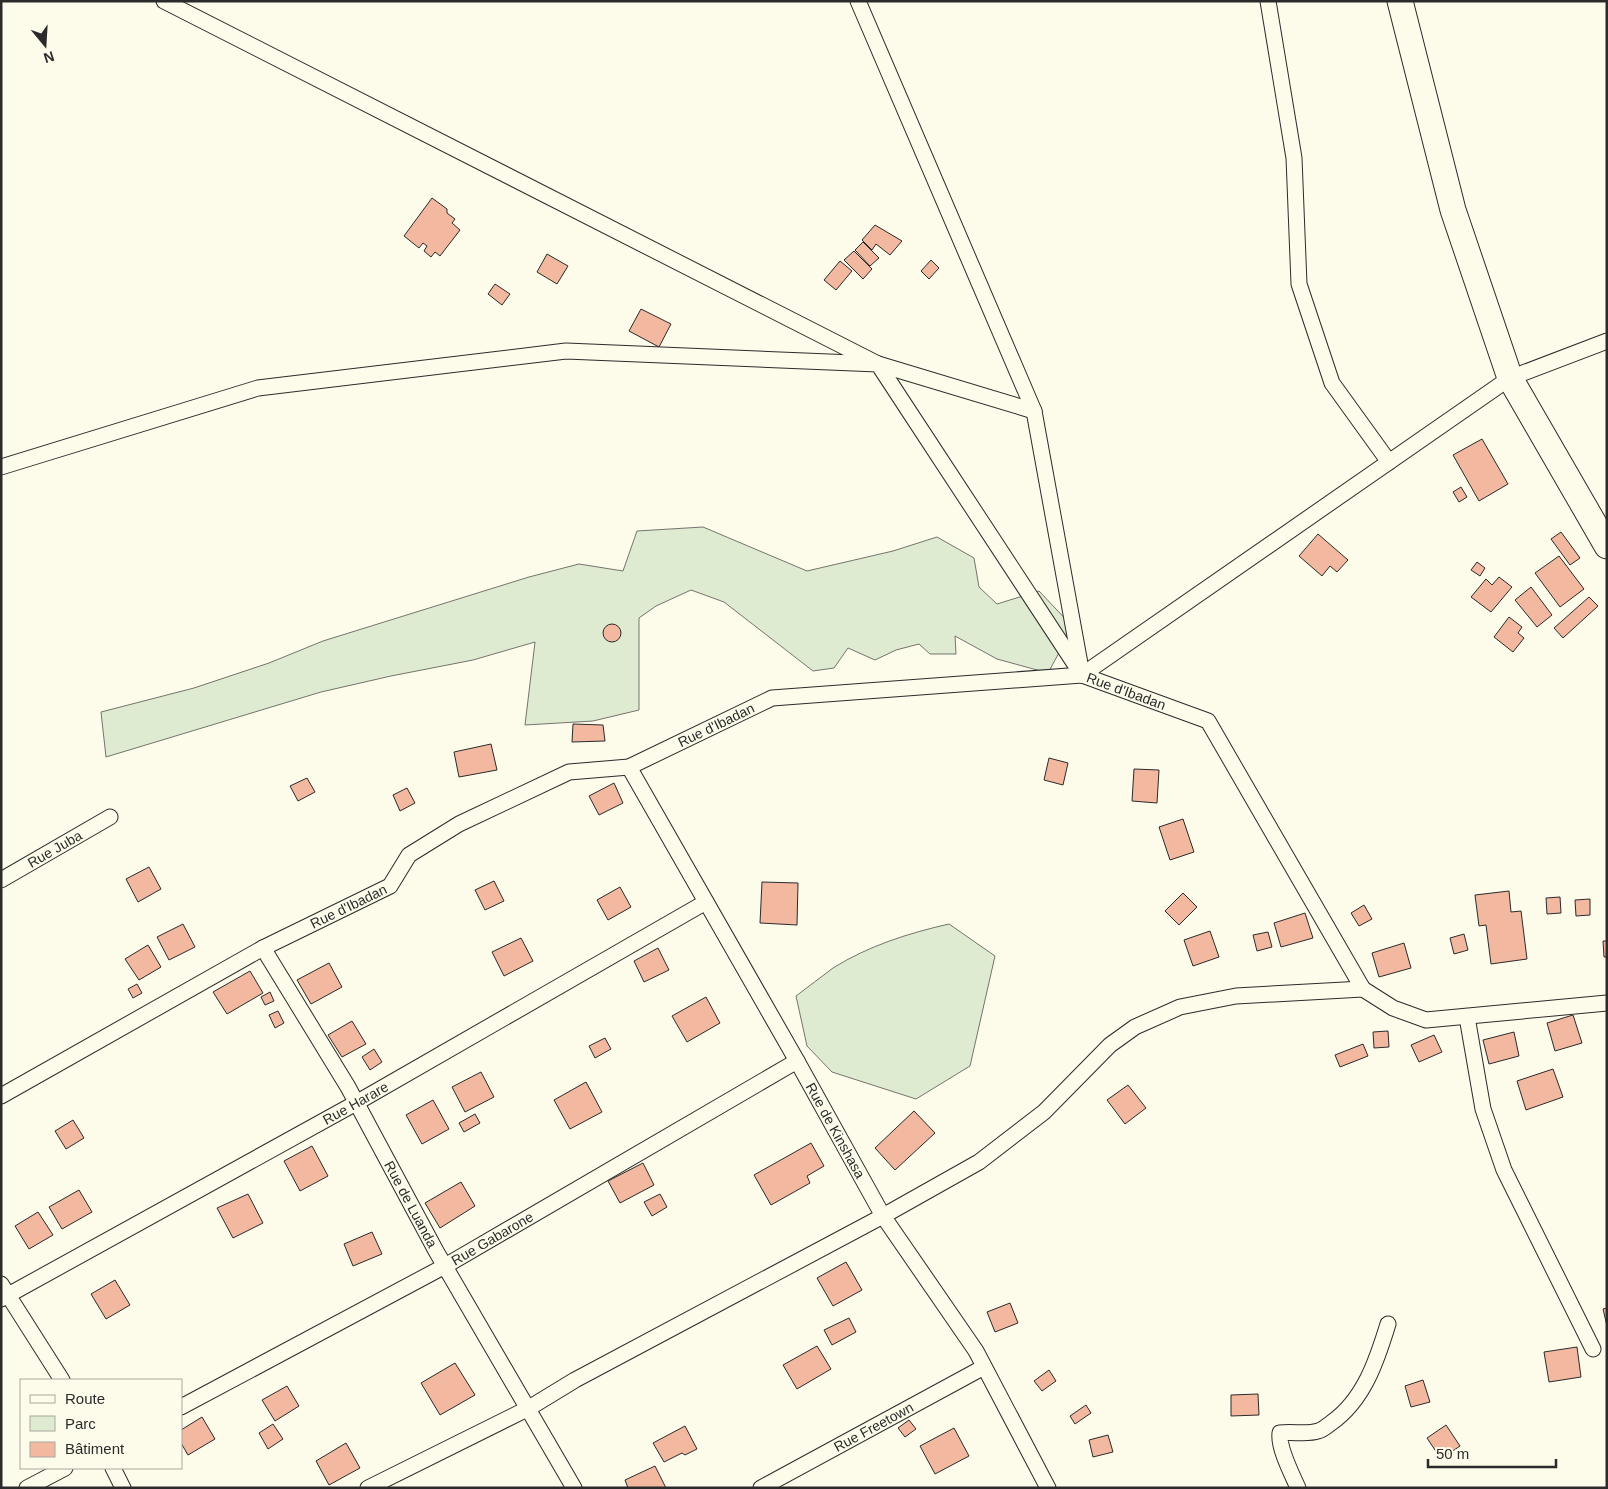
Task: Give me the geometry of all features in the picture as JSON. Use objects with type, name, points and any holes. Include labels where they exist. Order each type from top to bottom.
[{"type":"highway","points":[[1400,1],[1453,210],[1510,378],[1607,546]]},
{"type":"street","points":[[164,1],[878,364],[1034,411]]},
{"type":"street","points":[[858,1],[1034,411],[1082,675]]},
{"type":"street","points":[[1268,1],[1294,158],[1299,284],[1332,383],[1389,462]]},
{"type":"street","points":[[1082,675],[1510,378],[1607,341]]},
{"type":"street","points":[[1,467],[258,388],[566,351],[878,364]]},
{"type":"street","points":[[878,364],[1082,675]]},
{"type":"street","name":"Rue d'Ibadan","points":[[1,1096],[263,948],[390,886],[409,855],[459,824],[569,772],[629,767],[772,698],[1082,675],[1208,720],[1363,989]]},
{"type":"street","name":"Rue de Kinshasa","points":[[629,767],[883,1216],[976,1351],[1048,1488]]},
{"type":"street","name":"Rue Juba","points":[[1,880],[110,817]]},
{"type":"street","name":"Rue Harare","points":[[4,1292],[356,1103],[706,902]]},
{"type":"street","name":"Rue de Luanda","points":[[263,948],[356,1103],[445,1266],[574,1488]]},
{"type":"street","points":[[368,1488],[529,1408],[575,1380],[883,1216],[979,1162],[1044,1112],[1110,1045],[1135,1026],[1180,1007],[1236,996],[1363,989],[1393,1008],[1426,1020],[1607,1003]]},
{"type":"street","points":[[1467,1017],[1483,1109],[1504,1170],[1593,1349]]},
{"type":"street","name":"Rue Gabarone","points":[[182,1406],[445,1266],[797,1061]]},
{"type":"street","points":[[4,1292],[61,1379]]},
{"type":"street","points":[[1298,1488],[1287,1462],[1280,1440],[1280,1433],[1307,1434],[1320,1431],[1351,1406],[1367,1381],[1388,1324]]},
{"type":"street","name":"Rue Freetown","points":[[762,1488],[984,1367]]},
{"type":"street","points":[[26,1488],[63,1469]]},
{"type":"street","points":[[114,1469],[123,1488]]},
{"type":"green space","points":[[703,527],[807,571],[893,551],[937,537],[974,558],[979,587],[997,604],[1039,591],[1073,627],[1048,673],[997,659],[955,636],[956,654],[930,654],[919,644],[896,650],[875,660],[848,648],[834,668],[813,671],[724,602],[691,590],[656,606],[639,618],[639,710],[593,721],[525,725],[535,642],[473,660],[321,692],[106,757],[101,712],[194,688],[269,663],[323,641],[529,577],[579,564],[623,571],[637,531]]},
{"type":"green space","points":[[949,924],[995,956],[970,1066],[916,1099],[832,1072],[807,1046],[796,996],[833,968],[860,953],[904,936]]},
{"type":"building","points":[[432,198],[447,209],[447,213],[455,219],[452,223],[460,230],[440,256],[435,252],[431,257],[424,251],[427,246],[423,243],[419,248],[404,236]]},
{"type":"building","points":[[875,225],[902,241],[890,255],[876,244],[872,250],[862,240]]},
{"type":"building","points":[[863,242],[879,258],[870,266],[855,250]]},
{"type":"building","points":[[854,251],[872,269],[863,279],[844,260]]},
{"type":"building","points":[[547,254],[568,266],[557,284],[537,272]]},
{"type":"building","points":[[931,260],[939,268],[929,279],[921,271]]},
{"type":"building","points":[[840,261],[852,271],[836,290],[824,280]]},
{"type":"building","points":[[495,284],[510,294],[502,305],[488,294]]},
{"type":"building","points":[[641,309],[671,324],[659,347],[629,331]]},
{"type":"building","points":[[1482,439],[1508,484],[1479,501],[1453,455]]},
{"type":"building","points":[[1461,487],[1467,497],[1459,502],[1453,492]]},
{"type":"building","points":[[1561,532],[1580,558],[1570,565],[1551,539]]},
{"type":"building","points":[[1318,534],[1348,560],[1337,572],[1330,566],[1322,576],[1299,556]]},
{"type":"building","points":[[1559,556],[1584,589],[1560,607],[1535,573]]},
{"type":"building","points":[[1477,562],[1485,568],[1480,576],[1471,570]]},
{"type":"building","points":[[1499,577],[1512,587],[1491,612],[1471,597],[1486,579],[1492,585]]},
{"type":"building","points":[[1531,587],[1552,615],[1537,627],[1515,600]]},
{"type":"building","points":[[1589,597],[1598,606],[1563,638],[1554,628]]},
{"type":"building","points":[[1509,617],[1522,627],[1518,633],[1524,638],[1513,652],[1494,637]]},
{"type":"building","points":[[608,624],[616,624],[621,629],[619,640],[608,642],[603,637],[603,629]]},
{"type":"building","points":[[573,724],[603,725],[605,741],[572,742]]},
{"type":"building","points":[[491,744],[497,770],[459,777],[454,752]]},
{"type":"building","points":[[1049,758],[1068,763],[1063,785],[1044,780]]},
{"type":"building","points":[[1134,769],[1159,770],[1157,803],[1132,801]]},
{"type":"building","points":[[307,778],[315,792],[298,801],[290,786]]},
{"type":"building","points":[[614,783],[623,803],[599,815],[589,796]]},
{"type":"building","points":[[407,788],[415,803],[400,811],[393,795]]},
{"type":"building","points":[[1183,819],[1194,852],[1170,860],[1159,827]]},
{"type":"building","points":[[149,867],[161,889],[138,902],[126,879]]},
{"type":"building","points":[[494,881],[504,901],[485,910],[475,890]]},
{"type":"building","points":[[762,882],[798,883],[797,925],[760,923]]},
{"type":"building","points":[[620,887],[631,907],[608,920],[597,900]]},
{"type":"building","points":[[1509,891],[1511,912],[1521,911],[1527,959],[1491,964],[1486,925],[1479,926],[1475,895]]},
{"type":"building","points":[[1183,893],[1197,907],[1179,925],[1165,911]]},
{"type":"building","points":[[1560,897],[1561,913],[1547,914],[1546,898]]},
{"type":"building","points":[[1590,899],[1590,915],[1576,916],[1575,900]]},
{"type":"building","points":[[1364,905],[1372,919],[1359,926],[1351,913]]},
{"type":"building","points":[[1305,913],[1313,938],[1281,947],[1274,923]]},
{"type":"building","points":[[183,924],[195,947],[169,960],[157,937]]},
{"type":"building","points":[[1210,931],[1219,957],[1193,966],[1184,940]]},
{"type":"building","points":[[1268,932],[1272,947],[1257,951],[1253,935]]},
{"type":"building","points":[[1464,934],[1468,950],[1454,954],[1450,938]]},
{"type":"building","points":[[521,938],[533,961],[504,976],[492,952]]},
{"type":"building","points":[[1603,941],[1607,941],[1607,957],[1604,957]]},
{"type":"building","points":[[1404,943],[1411,968],[1379,977],[1372,953]]},
{"type":"building","points":[[148,945],[161,967],[139,980],[125,959]]},
{"type":"building","points":[[658,948],[669,970],[644,982],[634,961]]},
{"type":"building","points":[[329,963],[342,987],[311,1004],[297,980]]},
{"type":"building","points":[[250,971],[263,993],[227,1014],[213,992]]},
{"type":"building","points":[[137,984],[142,993],[133,998],[128,989]]},
{"type":"building","points":[[270,992],[274,1001],[265,1005],[261,997]]},
{"type":"building","points":[[706,997],[720,1023],[687,1042],[672,1016]]},
{"type":"building","points":[[278,1011],[284,1023],[275,1028],[269,1015]]},
{"type":"building","points":[[1573,1015],[1582,1043],[1555,1051],[1547,1023]]},
{"type":"building","points":[[352,1021],[366,1044],[342,1057],[328,1035]]},
{"type":"building","points":[[1388,1031],[1389,1047],[1374,1048],[1373,1032]]},
{"type":"building","points":[[1514,1032],[1519,1056],[1489,1064],[1483,1040]]},
{"type":"building","points":[[1434,1035],[1442,1052],[1419,1062],[1411,1045]]},
{"type":"building","points":[[605,1038],[611,1049],[595,1058],[589,1046]]},
{"type":"building","points":[[1363,1044],[1368,1056],[1340,1067],[1335,1055]]},
{"type":"building","points":[[374,1049],[382,1062],[370,1070],[362,1057]]},
{"type":"building","points":[[1553,1069],[1563,1097],[1526,1110],[1517,1081]]},
{"type":"building","points":[[481,1072],[494,1097],[465,1112],[452,1087]]},
{"type":"building","points":[[586,1082],[602,1112],[570,1129],[554,1100]]},
{"type":"building","points":[[1128,1085],[1146,1108],[1125,1124],[1107,1100]]},
{"type":"building","points":[[433,1100],[449,1129],[422,1144],[406,1115]]},
{"type":"building","points":[[914,1111],[935,1133],[895,1170],[875,1148]]},
{"type":"building","points":[[475,1114],[480,1123],[464,1132],[459,1123]]},
{"type":"building","points":[[73,1120],[84,1138],[66,1149],[55,1131]]},
{"type":"building","points":[[811,1143],[824,1166],[807,1176],[810,1183],[771,1205],[754,1175]]},
{"type":"building","points":[[312,1146],[328,1176],[300,1191],[284,1161]]},
{"type":"building","points":[[643,1163],[654,1185],[620,1203],[608,1181]]},
{"type":"building","points":[[461,1182],[475,1206],[440,1228],[425,1203]]},
{"type":"building","points":[[79,1190],[92,1212],[62,1229],[49,1207]]},
{"type":"building","points":[[248,1194],[263,1223],[233,1238],[217,1208]]},
{"type":"building","points":[[660,1194],[667,1207],[652,1216],[644,1202]]},
{"type":"building","points":[[38,1212],[53,1235],[29,1249],[15,1226]]},
{"type":"building","points":[[372,1232],[382,1254],[353,1266],[344,1244]]},
{"type":"building","points":[[846,1262],[862,1290],[833,1306],[817,1278]]},
{"type":"building","points":[[115,1280],[130,1305],[106,1319],[91,1294]]},
{"type":"building","points":[[1010,1303],[1018,1323],[995,1332],[987,1312]]},
{"type":"building","points":[[1607,1308],[1607,1326],[1603,1309]]},
{"type":"building","points":[[849,1318],[856,1332],[832,1345],[824,1330]]},
{"type":"building","points":[[817,1346],[831,1369],[797,1389],[783,1365]]},
{"type":"building","points":[[1577,1347],[1581,1377],[1549,1382],[1544,1352]]},
{"type":"building","points":[[455,1363],[475,1395],[440,1415],[421,1383]]},
{"type":"building","points":[[1049,1370],[1056,1381],[1042,1391],[1034,1381]]},
{"type":"building","points":[[1423,1380],[1430,1402],[1411,1407],[1405,1386]]},
{"type":"building","points":[[287,1386],[299,1406],[275,1421],[262,1400]]},
{"type":"building","points":[[1258,1394],[1259,1415],[1231,1416],[1231,1395]]},
{"type":"building","points":[[1086,1405],[1091,1413],[1075,1424],[1070,1416]]},
{"type":"building","points":[[202,1417],[215,1439],[188,1455],[182,1445],[182,1429]]},
{"type":"building","points":[[909,1420],[916,1429],[905,1437],[898,1428]]},
{"type":"building","points":[[273,1424],[283,1439],[268,1449],[259,1433]]},
{"type":"building","points":[[1446,1425],[1460,1446],[1441,1459],[1427,1438]]},
{"type":"building","points":[[685,1426],[697,1449],[685,1455],[682,1453],[664,1462],[653,1443]]},
{"type":"building","points":[[954,1428],[969,1456],[935,1474],[920,1446]]},
{"type":"building","points":[[1108,1435],[1113,1452],[1093,1457],[1089,1440]]},
{"type":"building","points":[[346,1443],[360,1468],[329,1485],[316,1461]]},
{"type":"building","points":[[655,1466],[666,1488],[628,1488],[625,1480]]}]
